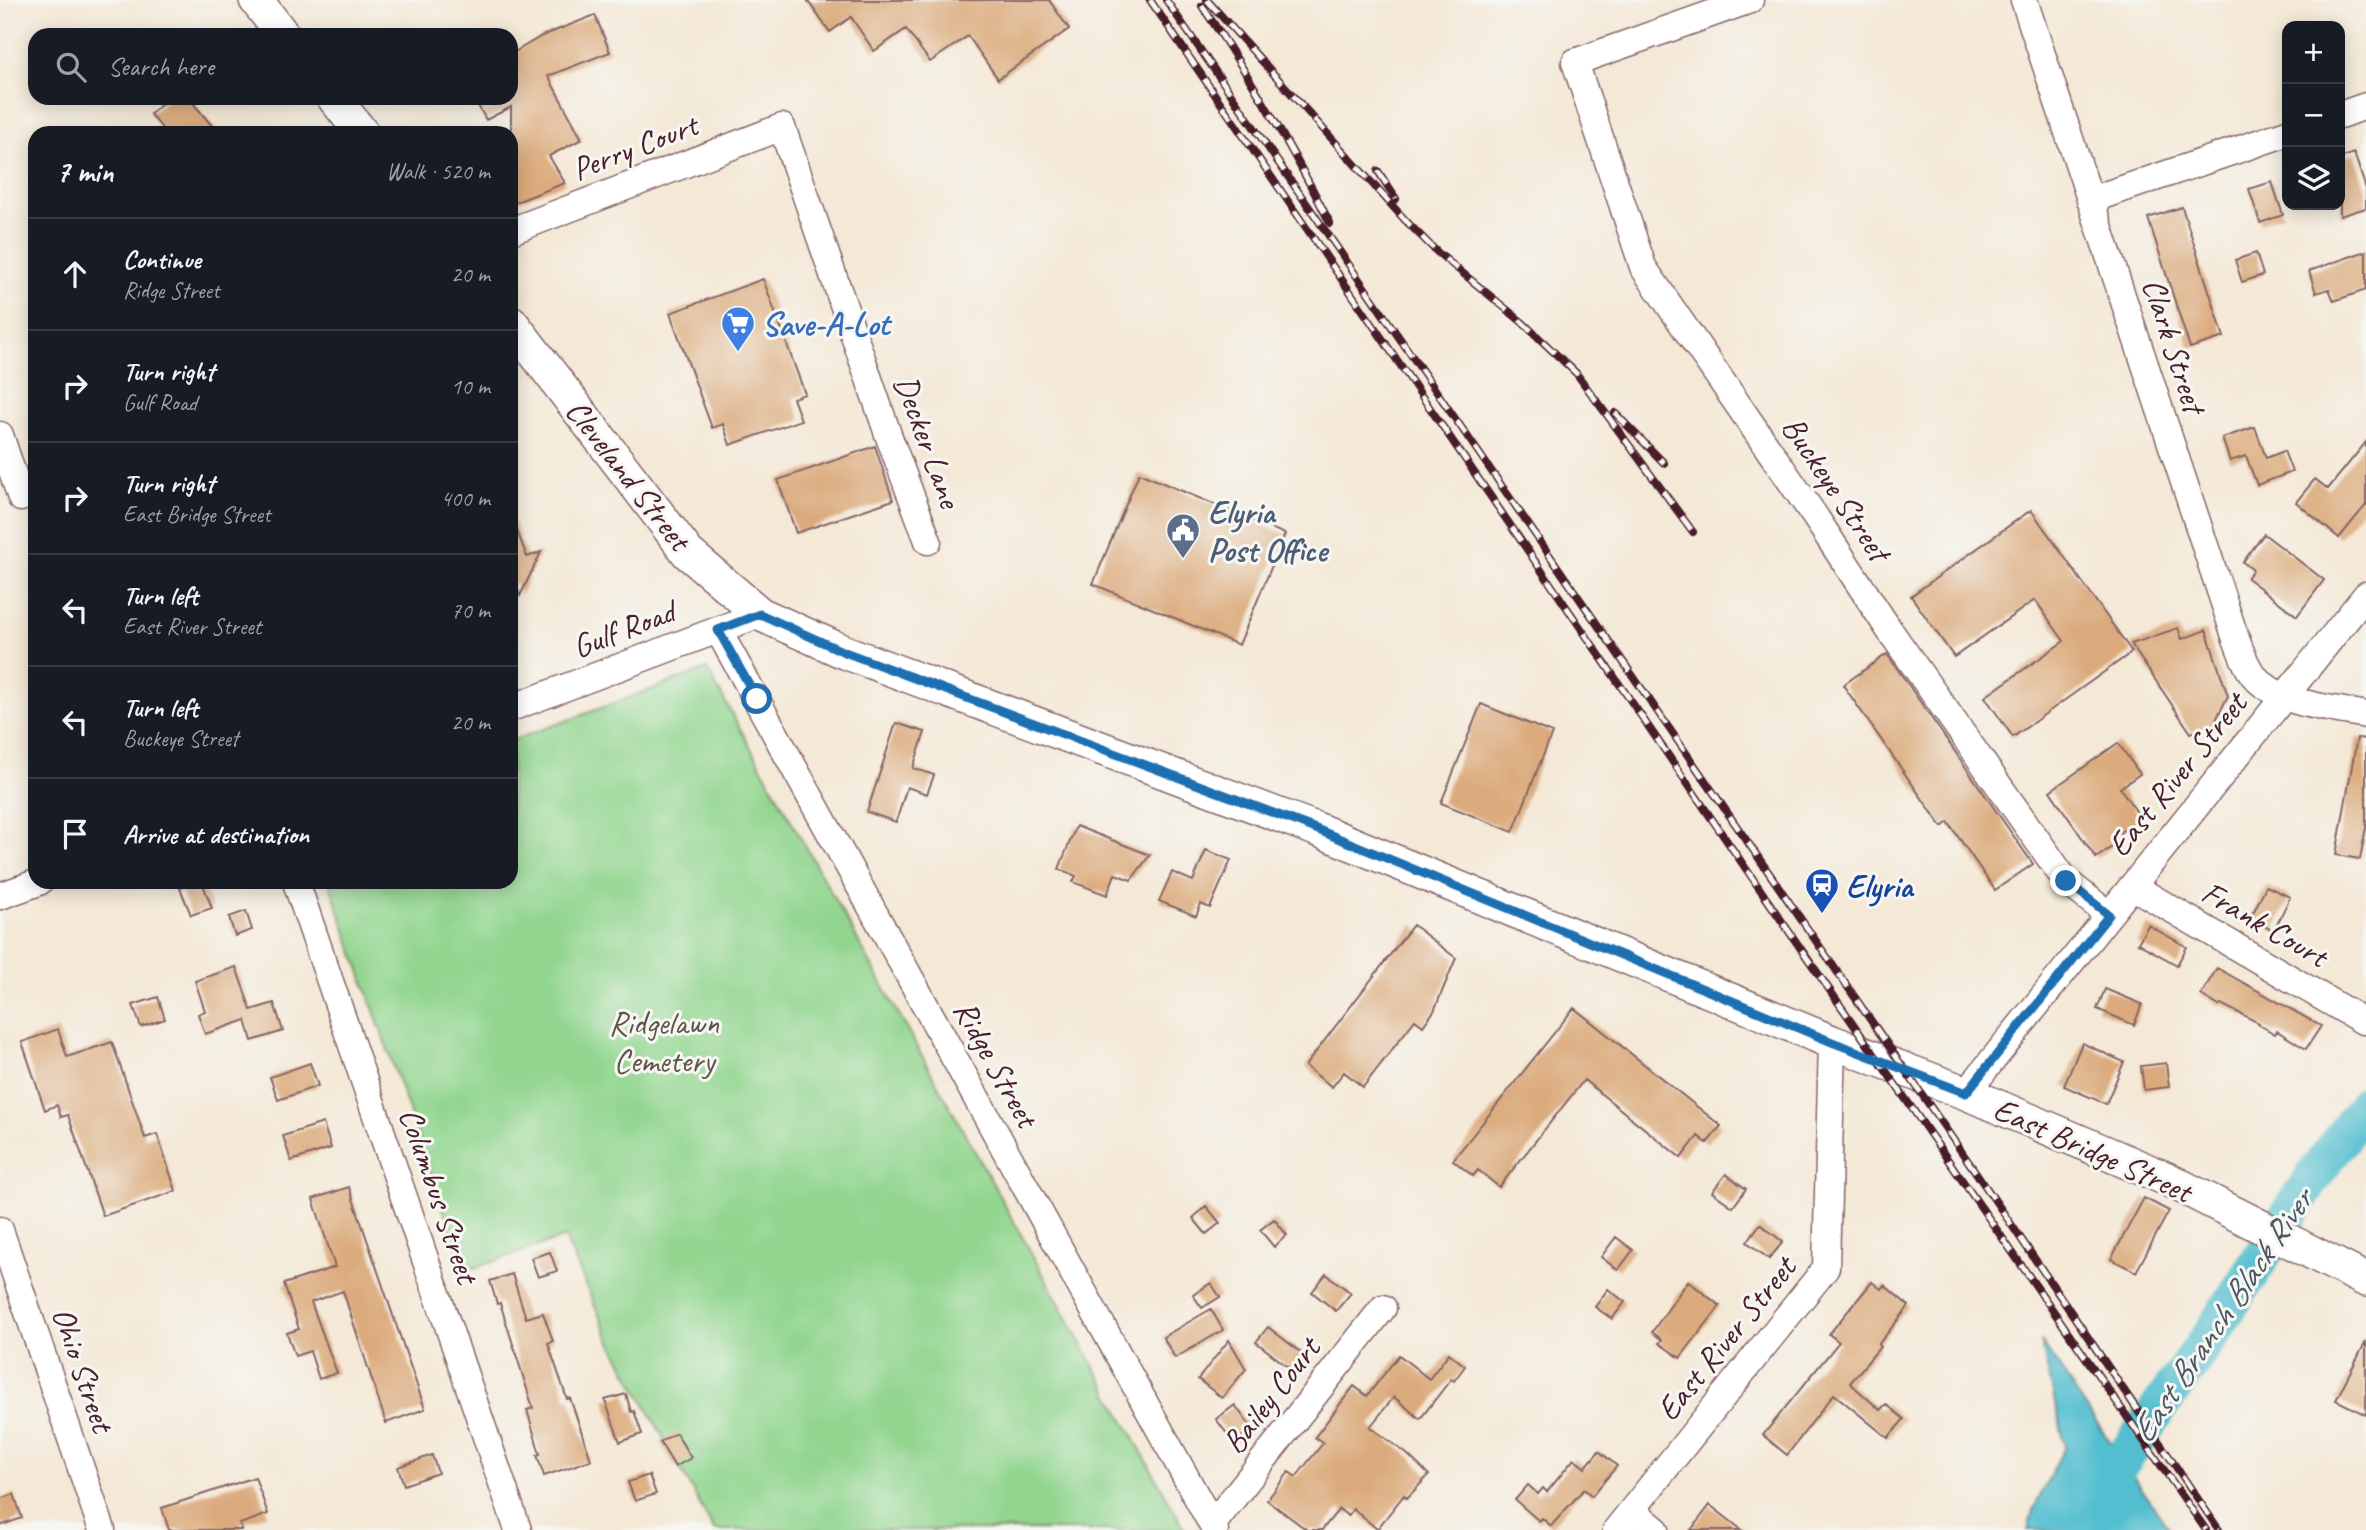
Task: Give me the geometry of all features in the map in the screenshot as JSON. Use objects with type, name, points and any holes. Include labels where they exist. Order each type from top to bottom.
[{"type":"main road","points":[[256,0],[278,28]]},
{"type":"main road","points":[[340,105],[356,126]]},
{"type":"main road","name":"Cleveland Street","points":[[518,331],[688,553],[760,614]]},
{"type":"main road","name":"East Bridge Street","points":[[760,614],[842,651],[1316,829],[1832,1042],[1966,1093],[2167,1179],[2365,1280]]},
{"type":"street","name":"Buckeye Street","points":[[1750,0],[1575,62],[1643,267],[1898,642],[2066,881],[2109,915]]},
{"type":"street","name":"Clark Street","points":[[2024,0],[2235,636],[2255,677],[2283,697]]},
{"type":"street","points":[[2345,113],[2366,106]]},
{"type":"street","name":"Perry Court","points":[[518,228],[782,127]]},
{"type":"street","name":"Decker Lane","points":[[782,127],[928,541]]},
{"type":"street","points":[[2090,200],[2282,135]]},
{"type":"street","points":[[0,435],[19,499]]},
{"type":"street","points":[[2283,697],[2366,595]]},
{"type":"street","name":"Gulf Road","points":[[518,705],[760,614]]},
{"type":"street","name":"Ridge Street","points":[[718,630],[1213,1527]]},
{"type":"street","name":"East River Street","points":[[1966,1093],[2283,697],[2366,715]]},
{"type":"street","points":[[0,896],[28,886]]},
{"type":"street","name":"Frank Court","points":[[2132,886],[2363,1021]]},
{"type":"street","name":"Columbus Street","points":[[298,889],[518,1530]]},
{"type":"street","name":"East River Street","points":[[1624,1520],[1826,1268],[1832,1042]]},
{"type":"street","name":"Ohio Street","points":[[0,1230],[102,1530]]},
{"type":"street","name":"Bailey Court","points":[[1213,1527],[1383,1308]]},
{"type":"street","points":[[1624,1520],[1657,1530]]},
{"type":"green space","name":"Ridgelawn Cemetery","points":[[707,669],[1185,1530],[714,1530],[610,1340],[565,1237],[465,1271],[331,889],[518,889],[518,738]]},
{"type":"water","points":[[2041,1341],[2170,1530],[2028,1530],[2033,1510],[2065,1446]]},
{"type":"building","points":[[807,0],[1049,0],[1069,29],[998,79],[968,36],[930,62],[906,29],[874,51],[851,17],[830,32]]},
{"type":"building","points":[[595,15],[610,52],[548,76],[582,139],[549,156],[565,183],[518,201],[518,126],[511,126],[511,107],[486,120],[478,105],[518,105],[518,50],[542,36]]},
{"type":"building","points":[[161,105],[195,105],[212,126],[160,126],[150,114]]},
{"type":"building","points":[[2354,153],[2366,189],[2366,208],[2340,216],[2340,210],[2345,210],[2345,156]]},
{"type":"building","points":[[2272,182],[2283,215],[2260,223],[2249,189]]},
{"type":"building","points":[[2182,207],[2224,337],[2190,348],[2148,218]]},
{"type":"building","points":[[2366,251],[2366,290],[2334,301],[2329,289],[2316,293],[2309,271]]},
{"type":"building","points":[[2256,253],[2263,275],[2242,282],[2235,260]]},
{"type":"building","name":"Save-A-Lot","points":[[763,279],[805,394],[793,398],[801,420],[730,445],[723,424],[712,428],[670,313]]},
{"type":"building","points":[[2255,427],[2266,458],[2284,451],[2292,472],[2257,485],[2246,456],[2230,461],[2222,438]]},
{"type":"building","points":[[2366,442],[2366,505],[2339,538],[2296,502],[2315,479],[2328,489]]},
{"type":"building","points":[[875,446],[893,500],[796,533],[778,480]]},
{"type":"building","points":[[1139,473],[1285,534],[1239,645],[1093,584]]},
{"type":"building","points":[[2031,510],[2132,652],[2013,737],[1985,697],[2064,641],[2035,600],[1954,657],[1911,596]]},
{"type":"building","points":[[518,533],[527,557],[541,552],[520,596]]},
{"type":"building","points":[[2264,534],[2324,580],[2297,616],[2247,578],[2253,570],[2243,562]]},
{"type":"building","points":[[2178,628],[2182,639],[2206,630],[2228,696],[2213,726],[2191,733],[2131,644]]},
{"type":"building","points":[[1887,654],[2033,864],[1995,890],[1948,822],[1942,827],[1843,685]]},
{"type":"building","points":[[1481,704],[1552,733],[1513,832],[1441,803]]},
{"type":"building","points":[[896,723],[925,732],[913,768],[934,775],[927,794],[907,787],[896,822],[867,812]]},
{"type":"building","points":[[2357,738],[2366,739],[2366,828],[2360,859],[2336,855]]},
{"type":"building","points":[[2118,743],[2140,774],[2120,788],[2141,818],[2115,836],[2119,842],[2096,858],[2050,791]]},
{"type":"building","points":[[1076,826],[1150,855],[1131,880],[1115,874],[1107,895],[1073,882],[1076,876],[1059,869]]},
{"type":"building","points":[[1206,850],[1231,860],[1210,908],[1201,904],[1196,916],[1159,901],[1172,872],[1193,881]]},
{"type":"building","points":[[2266,886],[2290,897],[2274,931],[2250,919]]},
{"type":"building","points":[[180,889],[205,889],[212,908],[191,915]]},
{"type":"building","points":[[246,911],[252,930],[235,936],[229,917]]},
{"type":"building","points":[[1413,925],[1456,958],[1434,1011],[1423,1026],[1415,1020],[1363,1087],[1344,1072],[1332,1087],[1305,1066]]},
{"type":"building","points":[[2148,925],[2187,947],[2177,965],[2138,943]]},
{"type":"building","points":[[236,967],[251,1010],[274,1003],[283,1031],[252,1041],[246,1020],[205,1034],[198,1014],[205,1011],[195,981]]},
{"type":"building","points":[[2217,968],[2321,1026],[2306,1049],[2277,1031],[2275,1034],[2259,1023],[2201,995]]},
{"type":"building","points":[[2105,989],[2142,1004],[2134,1025],[2097,1009]]},
{"type":"building","points":[[158,997],[165,1019],[141,1027],[133,1005]]},
{"type":"building","points":[[1574,1008],[1721,1126],[1707,1143],[1698,1136],[1681,1158],[1584,1080],[1499,1187],[1478,1170],[1473,1176],[1453,1160]]},
{"type":"building","points":[[58,1029],[67,1057],[112,1042],[145,1138],[157,1134],[176,1191],[103,1216],[68,1115],[61,1117],[57,1105],[45,1110],[22,1042]]},
{"type":"building","points":[[2082,1043],[2124,1062],[2106,1104],[2064,1086]]},
{"type":"building","points":[[310,1063],[318,1086],[278,1100],[270,1077]]},
{"type":"building","points":[[2166,1063],[2169,1087],[2144,1090],[2141,1066]]},
{"type":"building","points":[[323,1123],[331,1148],[291,1161],[283,1136]]},
{"type":"building","points":[[1726,1174],[1746,1189],[1733,1207],[1712,1192]]},
{"type":"building","points":[[349,1187],[425,1409],[386,1423],[343,1291],[311,1302],[337,1373],[319,1379],[310,1351],[295,1356],[287,1333],[299,1329],[284,1284],[335,1267],[313,1199]]},
{"type":"building","points":[[2144,1198],[2169,1211],[2136,1272],[2111,1259]]},
{"type":"building","points":[[1206,1206],[1220,1223],[1206,1234],[1193,1218]]},
{"type":"building","points":[[1274,1219],[1287,1235],[1274,1247],[1260,1230]]},
{"type":"building","points":[[1760,1224],[1783,1242],[1769,1259],[1747,1242]]},
{"type":"building","points":[[1616,1237],[1633,1250],[1618,1270],[1601,1257]]},
{"type":"building","points":[[550,1252],[557,1271],[538,1277],[531,1258]]},
{"type":"building","points":[[512,1274],[526,1318],[543,1313],[553,1341],[548,1343],[591,1460],[544,1476],[527,1410],[533,1408],[500,1303],[497,1304],[490,1281]]},
{"type":"building","points":[[1326,1274],[1351,1293],[1336,1311],[1312,1292]]},
{"type":"building","points":[[1688,1281],[1720,1306],[1680,1358],[1659,1343],[1662,1340],[1652,1332]]},
{"type":"building","points":[[1872,1282],[1881,1289],[1884,1285],[1909,1306],[1850,1383],[1880,1410],[1886,1404],[1904,1419],[1888,1438],[1834,1394],[1787,1455],[1763,1435],[1839,1342],[1829,1334]]},
{"type":"building","points":[[1211,1283],[1220,1297],[1202,1308],[1193,1295]]},
{"type":"building","points":[[1608,1289],[1625,1302],[1612,1319],[1595,1307]]},
{"type":"building","points":[[1211,1309],[1223,1330],[1175,1358],[1163,1337]]},
{"type":"building","points":[[1268,1327],[1308,1358],[1296,1373],[1256,1342]]},
{"type":"building","points":[[1229,1340],[1246,1369],[1222,1398],[1198,1379]]},
{"type":"building","points":[[2366,1341],[2366,1415],[2336,1400]]},
{"type":"building","points":[[1449,1353],[1465,1366],[1454,1381],[1451,1379],[1420,1419],[1394,1397],[1370,1427],[1407,1454],[1429,1475],[1407,1498],[1404,1495],[1377,1529],[1353,1509],[1348,1516],[1339,1509],[1322,1530],[1307,1530],[1267,1500],[1289,1472],[1296,1477],[1323,1443],[1315,1437],[1354,1386],[1367,1396],[1399,1355],[1429,1379]]},
{"type":"building","points":[[626,1394],[642,1434],[620,1442],[605,1400]]},
{"type":"building","points":[[1235,1405],[1252,1429],[1234,1443],[1216,1419]]},
{"type":"building","points":[[676,1433],[691,1458],[675,1467],[660,1442]]},
{"type":"building","points":[[1599,1451],[1617,1466],[1592,1496],[1584,1489],[1551,1526],[1542,1518],[1539,1521],[1515,1500],[1528,1485],[1538,1494],[1543,1488],[1547,1492],[1574,1459],[1585,1468]]},
{"type":"building","points":[[432,1455],[438,1473],[404,1485],[398,1467]]},
{"type":"building","points":[[649,1475],[656,1494],[635,1501],[628,1482]]},
{"type":"building","points":[[255,1477],[268,1514],[240,1524],[242,1530],[169,1530],[162,1508]]},
{"type":"building","points":[[14,1494],[22,1518],[0,1526],[0,1499]]},
{"type":"building","points":[[1710,1505],[1742,1530],[1691,1530]]},
{"type":"waterway","name":"East Branch Black River","points":[[2082,1530],[2093,1502],[2214,1330],[2313,1177],[2366,1105]]},
{"type":"railway","points":[[1150,0],[1801,949],[2206,1530]]},
{"type":"railway","points":[[1166,0],[1979,1177],[2219,1530]]},
{"type":"railway","points":[[1207,0],[1406,221],[1437,252],[1522,322],[1576,373],[1693,532]]},
{"type":"railway","points":[[1202,6],[1269,112],[1330,223]]},
{"type":"railway","points":[[1378,171],[1396,199]]},
{"type":"railway","points":[[1615,413],[1664,463]]},
{"type":"place","name":"Save-A-Lot","points":[[738,353]]},
{"type":"place","name":"Elyria Post Office","points":[[1183,560]]},
{"type":"place","name":"Elyria","points":[[1822,915]]},
{"type":"route","points":[[757,699],[718,630],[760,614],[842,651],[1316,829],[1832,1042],[1966,1093],[2109,915],[2066,881]]}]
